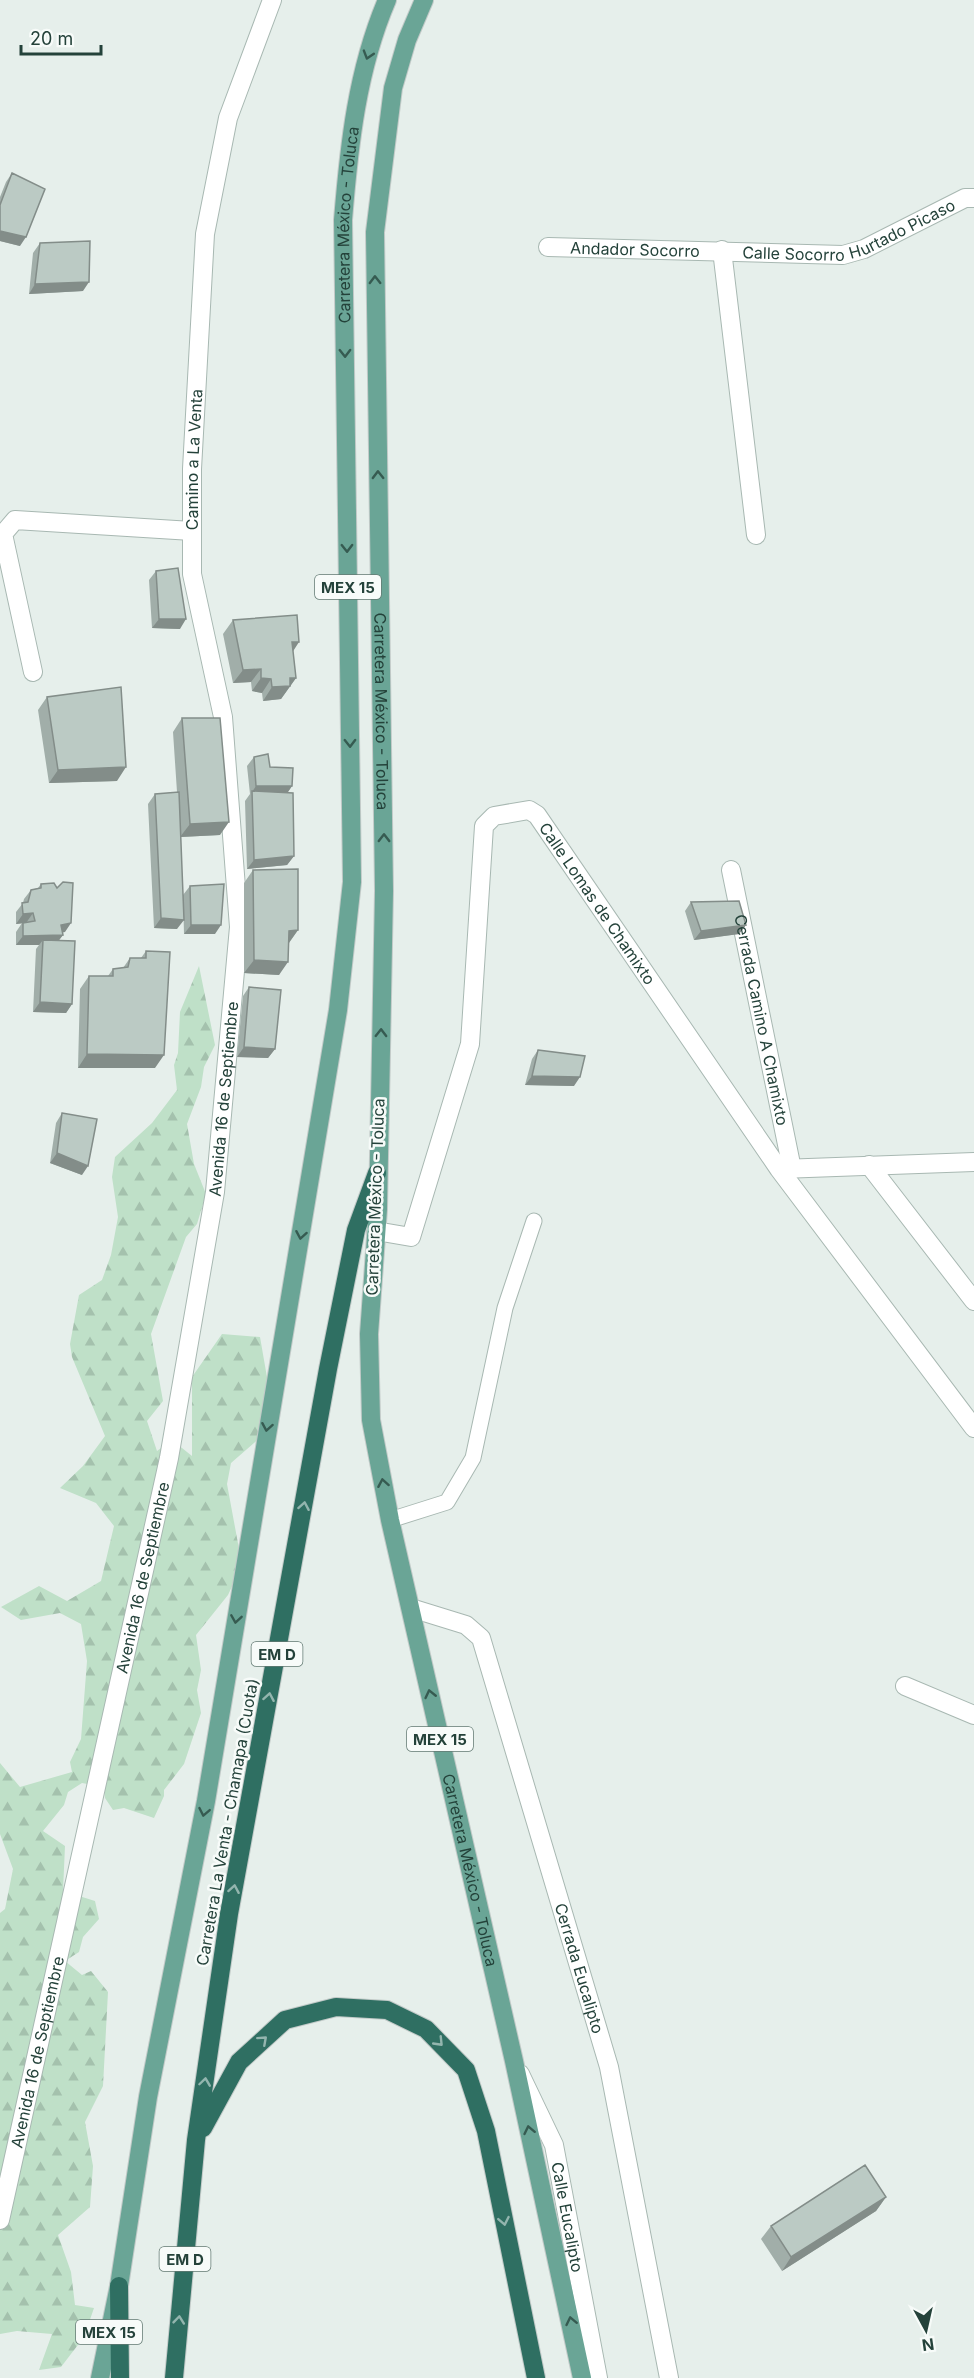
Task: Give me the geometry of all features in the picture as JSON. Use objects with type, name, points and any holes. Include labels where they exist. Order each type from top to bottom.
[{"type":"highway","name":"Carretera La Venta - Chamapa (Cuota)","points":[[174,2378],[196,2140],[229,1914],[328,1369],[356,1230],[377,1173]]},
{"type":"highway","points":[[196,2140],[239,2062],[285,2020],[336,2007],[387,2010],[426,2029],[466,2070],[486,2131],[536,2378]]},
{"type":"highway","points":[[119,2286],[120,2378]]},
{"type":"main road","name":"Carretera México - Toluca","points":[[100,2378],[119,2286],[148,2097],[206,1800],[338,1010],[352,882],[343,220],[349,149],[364,67],[387,0]]},
{"type":"main road","name":"Carretera México - Toluca","points":[[424,0],[407,40],[393,88],[375,232],[384,765],[376,1230],[369,1334],[371,1420],[390,1520],[514,2061],[582,2378]]},
{"type":"street","name":"Camino a La Venta","points":[[239,927],[223,717],[192,574],[192,469],[205,234],[228,118],[272,0]]},
{"type":"street","name":"Calle Socorro Hurtado Picaso","points":[[722,250],[843,255],[875,244],[965,198],[974,198]]},
{"type":"street","name":"Andador Socorro","points":[[548,247],[722,250]]},
{"type":"street","points":[[722,250],[756,535]]},
{"type":"street","points":[[33,672],[3,534],[15,520],[192,531]]},
{"type":"street","name":"Calle Lomas de Chamixto","points":[[376,1230],[411,1237],[470,1044],[484,826],[494,816],[508,812],[529,810],[537,815],[785,1169]]},
{"type":"street","name":"Cerrada Camino A Chamixto","points":[[731,870],[785,1169]]},
{"type":"street","name":"Avenida 16 de Septiembre","points":[[0,2220],[169,1458],[215,1192],[239,927]]},
{"type":"street","points":[[785,1169],[972,1164]]},
{"type":"street","points":[[869,1165],[974,1301]]},
{"type":"street","points":[[785,1169],[974,1428]]},
{"type":"street","name":"Cerrada Eucalipto","points":[[411,1608],[466,1625],[481,1638],[609,2067],[669,2378]]},
{"type":"street","points":[[905,1686],[974,1715]]},
{"type":"street","name":"Calle Eucalipto","points":[[514,2061],[554,2145],[598,2378]]},
{"type":"lane","points":[[390,1520],[447,1502],[473,1458],[505,1308],[534,1221]]},
{"type":"green space","points":[[199,966],[215,1045],[204,1067],[201,1087],[187,1124],[194,1164],[206,1194],[197,1224],[186,1237],[151,1334],[163,1401],[147,1421],[157,1451],[172,1440],[192,1456],[192,1377],[222,1334],[260,1337],[272,1406],[263,1435],[231,1463],[227,1484],[242,1565],[228,1595],[196,1635],[201,1670],[197,1690],[201,1713],[184,1764],[164,1790],[164,1796],[154,1818],[124,1808],[113,1810],[105,1798],[104,1787],[82,1783],[68,1792],[64,1805],[43,1831],[65,1846],[63,1891],[95,1901],[99,1919],[83,1937],[79,1952],[65,1961],[82,1975],[91,1971],[108,1992],[103,2086],[85,2122],[93,2166],[90,2207],[58,2235],[71,2272],[75,2305],[94,2308],[84,2337],[61,2367],[39,2370],[52,2334],[17,2331],[0,2334],[0,1913],[5,1909],[13,1869],[0,1834],[0,1763],[20,1787],[72,1772],[70,1762],[81,1739],[87,1661],[81,1624],[60,1613],[21,1620],[1,1607],[39,1586],[67,1601],[101,1581],[114,1526],[96,1503],[60,1488],[83,1466],[105,1436],[72,1357],[70,1344],[79,1295],[102,1280],[111,1255],[118,1217],[112,1177],[115,1157],[152,1123],[177,1090],[174,1065],[178,1053],[180,1012]]},
{"type":"building","points":[[12,173],[45,189],[26,237],[0,231],[0,205]]},
{"type":"building","points":[[90,241],[89,282],[35,284],[40,243]]},
{"type":"building","points":[[178,568],[186,619],[159,619],[156,571]]},
{"type":"building","points":[[297,615],[299,642],[292,642],[296,678],[290,678],[290,686],[272,687],[271,679],[261,678],[261,669],[243,670],[233,620]]},
{"type":"building","points":[[121,687],[126,767],[58,770],[47,697]]},
{"type":"building","points":[[182,718],[220,718],[229,822],[190,824]]},
{"type":"building","points":[[268,754],[270,767],[293,768],[292,786],[256,786],[254,757]]},
{"type":"building","points":[[252,791],[293,793],[294,856],[254,860]]},
{"type":"building","points":[[179,792],[184,920],[161,918],[155,794]]},
{"type":"building","points":[[298,869],[298,930],[289,931],[288,962],[254,960],[253,870]]},
{"type":"building","points":[[63,882],[73,883],[71,923],[61,925],[63,935],[23,936],[23,923],[35,921],[33,913],[23,914],[22,903],[28,902],[31,890],[41,888],[41,884],[54,883],[57,888]]},
{"type":"building","points":[[224,884],[221,925],[191,925],[190,886]]},
{"type":"building","points":[[739,901],[746,925],[701,931],[691,902]]},
{"type":"building","points":[[43,940],[75,941],[72,1004],[40,1002]]},
{"type":"building","points":[[146,951],[170,952],[164,1055],[87,1054],[89,976],[113,976],[113,969],[128,967],[130,958],[146,958]]},
{"type":"building","points":[[249,987],[281,990],[275,1049],[244,1047]]},
{"type":"building","points":[[538,1050],[585,1056],[580,1077],[532,1076]]},
{"type":"building","points":[[62,1113],[97,1119],[88,1166],[57,1153]]},
{"type":"building","points":[[865,2165],[886,2197],[791,2257],[771,2226]]}]
